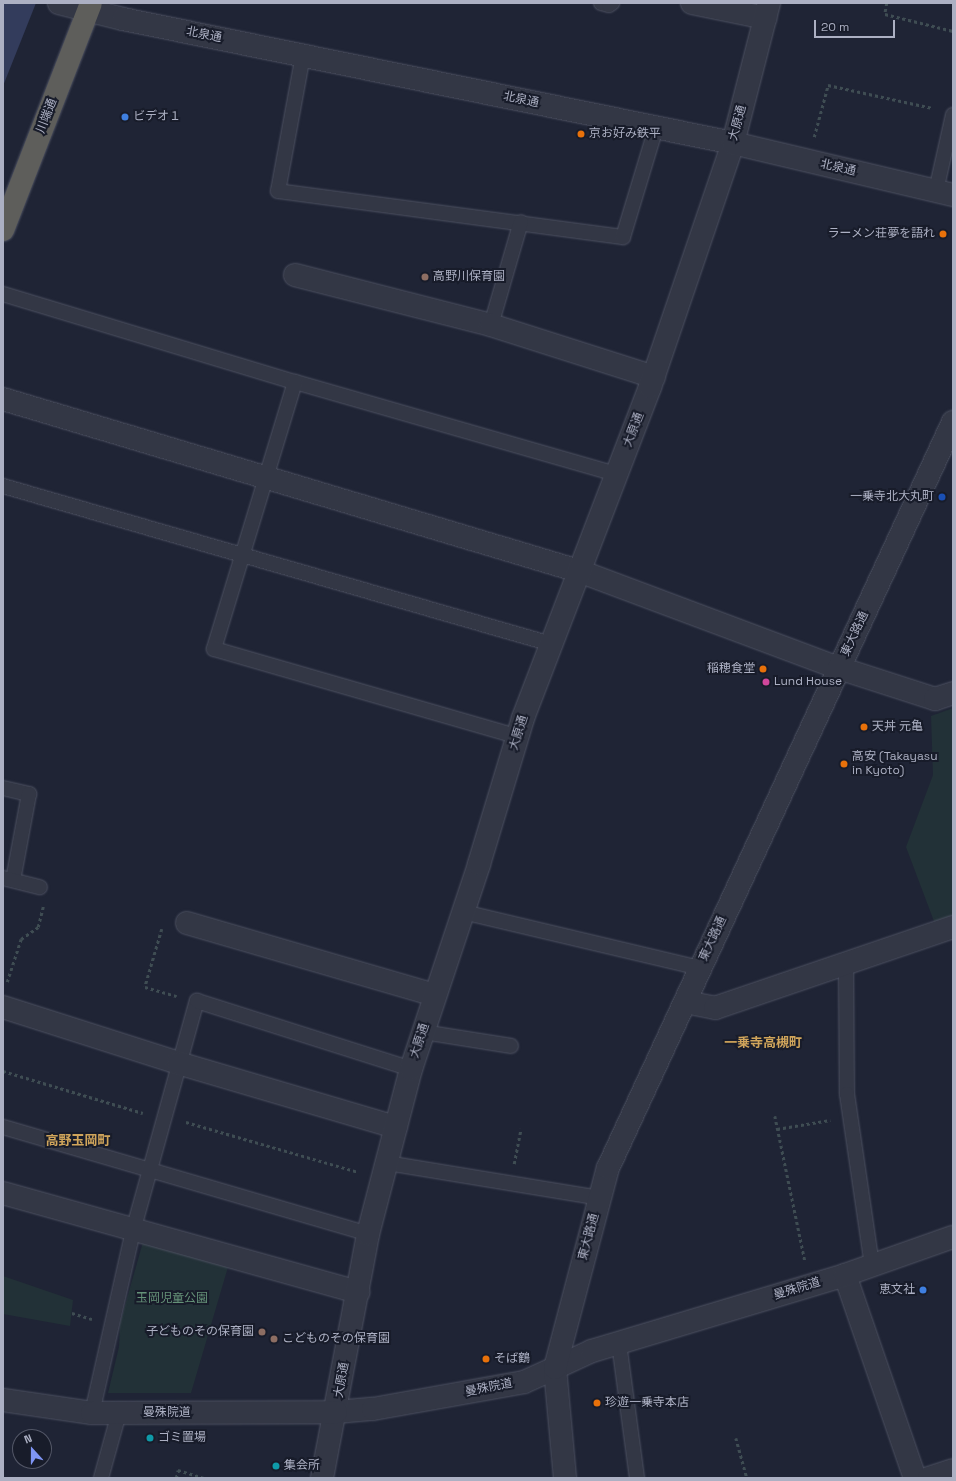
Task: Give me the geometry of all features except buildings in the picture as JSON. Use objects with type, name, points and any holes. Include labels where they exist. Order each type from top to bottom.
[{"type":"highway","name":"川端通","points":[[3,230],[89,7]]},
{"type":"street","name":"北泉通","points":[[59,3],[89,7],[303,55],[733,143],[945,193]]},
{"type":"street","points":[[692,3],[767,10]]},
{"type":"street","name":"大原通","points":[[322,1478],[336,1412],[368,1234],[411,1069],[463,912],[518,737],[551,644],[654,377],[733,143],[767,10]]},
{"type":"street","points":[[295,275],[491,325],[654,377]]},
{"type":"street","points":[[3,399],[266,476],[579,571],[839,668],[935,699],[953,693]]},
{"type":"street","name":"東大路通","points":[[565,1478],[555,1368],[608,1168],[953,422]]},
{"type":"street","points":[[187,924],[435,995]]},
{"type":"street","points":[[684,1002],[715,1008],[846,962],[953,927]]},
{"type":"street","points":[[4,998],[178,1063],[396,1127]]},
{"type":"street","points":[[3,1193],[358,1292]]},
{"type":"street","name":"曼殊院道","points":[[3,1400],[92,1413],[336,1412],[373,1409],[524,1382],[592,1351],[845,1275],[953,1237]]},
{"type":"street","points":[[845,1275],[915,1478]]},
{"type":"street","points":[[929,1478],[953,1470]]},
{"type":"lane","points":[[601,3],[609,5],[612,3]]},
{"type":"lane","points":[[303,55],[278,191],[521,222],[623,237],[656,128]]},
{"type":"lane","points":[[945,193],[953,115]]},
{"type":"lane","points":[[491,325],[521,222]]},
{"type":"lane","points":[[3,294],[295,382],[616,474]]},
{"type":"lane","points":[[295,382],[214,648],[518,737]]},
{"type":"lane","points":[[3,486],[551,644]]},
{"type":"lane","points":[[3,788],[29,794],[8,879],[40,887]]},
{"type":"lane","points":[[463,912],[700,968]]},
{"type":"lane","points":[[846,962],[845,1037],[851,1117],[872,1265]]},
{"type":"lane","points":[[92,1413],[133,1230],[178,1063],[197,1001],[411,1069]]},
{"type":"lane","points":[[423,1032],[511,1046]]},
{"type":"lane","points":[[3,1127],[368,1234]]},
{"type":"lane","points":[[384,1171],[510,1183],[600,1198]]},
{"type":"lane","points":[[619,1343],[637,1478]]},
{"type":"lane","points":[[101,1478],[119,1413]]},
{"type":"path","points":[[887,3],[884,14],[953,31]]},
{"type":"path","points":[[808,161],[828,85],[938,110]]},
{"type":"path","points":[[4,998],[21,939],[38,927],[46,895],[40,887]]},
{"type":"path","points":[[187,924],[165,919],[145,987],[197,1001]]},
{"type":"path","points":[[3,1071],[164,1117],[384,1171]]},
{"type":"path","points":[[775,1116],[811,1285]]},
{"type":"path","points":[[777,1129],[851,1117]]},
{"type":"path","points":[[510,1183],[521,1129]]},
{"type":"path","points":[[736,1438],[747,1478]]},
{"type":"path","points":[[176,1478],[178,1470],[204,1478]]},
{"type":"green space","points":[[953,708],[953,918],[935,924],[906,847],[933,775],[931,716]]},
{"type":"green space","name":"玉岡児童公園","points":[[143,1242],[228,1267],[191,1393],[108,1393],[119,1347],[120,1323]]},
{"type":"green space","points":[[3,1276],[73,1300],[70,1326],[3,1314]]},
{"type":"water","points":[[3,3],[36,3],[3,86]]},
{"type":"place","name":"ビデオ１","points":[[125,117]]},
{"type":"place","name":"京お好み鉄平","points":[[581,134]]},
{"type":"place","name":"ラーメン荘夢を語れ","points":[[943,234]]},
{"type":"place","name":"高野川保育園","points":[[425,277]]},
{"type":"place","name":"一乗寺北大丸町","points":[[942,497]]},
{"type":"place","name":"稲穂食堂","points":[[763,669]]},
{"type":"place","name":"Lund House","points":[[766,682]]},
{"type":"place","name":"天丼 元亀","points":[[864,727]]},
{"type":"place","name":"高安 (Takayasu in Kyoto)","points":[[844,764]]},
{"type":"place","name":"恵文社","points":[[923,1290]]},
{"type":"place","name":"子どものその保育園","points":[[262,1332]]},
{"type":"place","name":"こどものその保育園","points":[[274,1339]]},
{"type":"place","name":"そば鶴","points":[[486,1359]]},
{"type":"place","name":"珍遊一乗寺本店","points":[[597,1403]]},
{"type":"place","name":"ゴミ置場","points":[[150,1438]]},
{"type":"place","name":"集会所","points":[[276,1466]]},
{"type":"district","name":"一乗寺高槻町","points":[[763,1043]]},
{"type":"district","name":"高野玉岡町","points":[[78,1141]]}]
